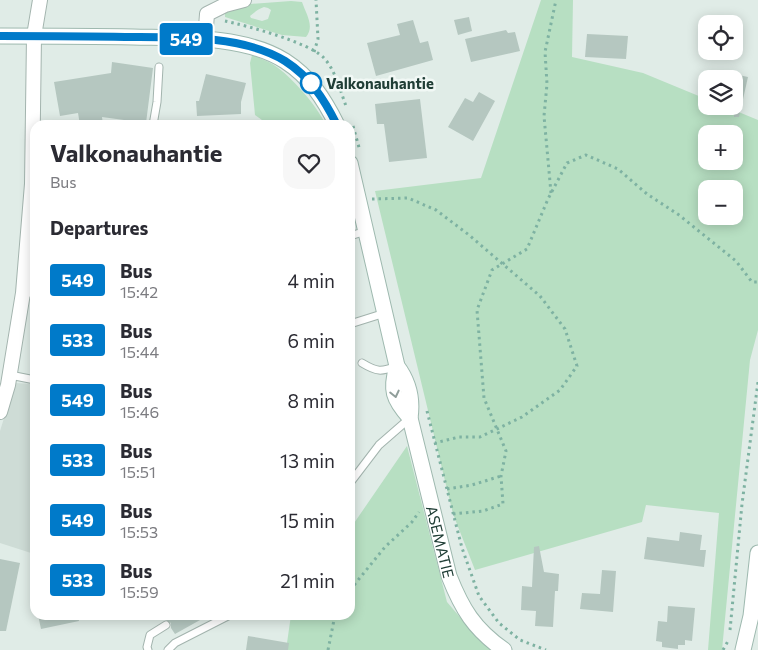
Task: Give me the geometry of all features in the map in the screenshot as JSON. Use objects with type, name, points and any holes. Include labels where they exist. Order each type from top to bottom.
[{"type":"street","points":[[34,120],[34,36],[40,0]]},
{"type":"street","points":[[205,40],[207,14],[225,5],[244,0]]},
{"type":"street","points":[[0,36],[168,37],[236,43],[262,49],[285,61],[308,78],[334,120]]},
{"type":"street","name":"ASEMATIE","points":[[355,183],[397,366],[392,383],[398,404],[410,418],[449,576],[458,599],[472,622],[487,638],[504,650]]},
{"type":"street","points":[[0,412],[29,293],[30,257]]},
{"type":"street","points":[[743,650],[751,616],[758,553]]},
{"type":"lane","points":[[154,120],[159,66]]},
{"type":"lane","points":[[355,235],[367,231]]},
{"type":"lane","points":[[355,322],[385,313]]},
{"type":"lane","points":[[362,363],[373,370],[383,371],[397,366]]},
{"type":"lane","points":[[10,375],[30,379]]},
{"type":"lane","points":[[355,476],[379,445],[410,418]]},
{"type":"lane","points":[[168,650],[175,643],[220,620]]},
{"type":"lane","points":[[148,650],[150,635],[166,625]]},
{"type":"path","points":[[314,52],[318,38],[316,0]]},
{"type":"path","points":[[551,194],[544,116],[547,84],[545,52],[556,0]]},
{"type":"path","points":[[453,514],[483,511],[503,504],[501,476],[506,451],[484,398],[476,310],[492,270],[527,250],[551,194],[567,163],[586,155],[618,169],[647,194],[679,215],[736,261],[752,282],[758,282]]},
{"type":"path","points":[[372,199],[408,198],[436,210],[469,235],[540,296],[564,329],[577,366],[560,390],[522,418],[480,437],[459,437],[435,443]]},
{"type":"path","points":[[724,650],[730,634],[742,504],[758,382]]},
{"type":"path","points":[[447,489],[472,485],[501,476]]},
{"type":"path","points":[[355,584],[385,547],[412,522],[421,510]]},
{"type":"path","points":[[328,650],[334,620]]},
{"type":"shaded area","points":[[15,383],[30,384],[30,553],[0,543],[0,431]]},
{"type":"green space","points":[[541,0],[573,0],[572,57],[643,73],[698,96],[698,115],[743,114],[758,120],[758,330],[750,360],[722,650],[708,650],[719,513],[646,505],[642,522],[475,570],[453,514],[375,191],[481,178]]},
{"type":"green space","points":[[302,2],[310,24],[309,33],[306,37],[282,35],[225,17],[227,11],[250,4]],"holes":[[[264,7],[271,10],[268,19],[262,21],[251,18],[250,16],[258,10]]]},
{"type":"green space","points":[[252,55],[274,65],[296,84],[324,120],[262,120],[255,115],[250,63]]},
{"type":"green space","points":[[407,446],[447,602],[482,643],[491,650],[286,650],[290,620],[355,620],[355,522]]},
{"type":"building","points":[[469,17],[472,31],[458,35],[454,20]]},
{"type":"building","points":[[413,20],[420,43],[428,41],[433,60],[376,76],[367,43],[400,35],[397,24]]},
{"type":"building","points":[[506,30],[508,33],[515,32],[520,51],[471,62],[465,39]]},
{"type":"building","points":[[587,34],[628,36],[626,59],[585,57]]},
{"type":"building","points":[[112,62],[153,68],[146,120],[124,120],[102,117],[102,120],[79,120],[78,113],[60,116],[54,82],[111,73]]},
{"type":"building","points":[[206,74],[246,83],[241,102],[241,114],[197,116],[196,101],[199,101]]},
{"type":"building","points":[[743,76],[748,77],[743,99]]},
{"type":"building","points":[[479,92],[495,101],[473,141],[448,127],[465,98],[473,102]]},
{"type":"building","points":[[420,99],[427,158],[389,162],[384,124],[377,124],[375,104]]},
{"type":"building","points":[[680,532],[702,535],[700,550],[706,550],[704,567],[644,559],[647,537],[679,541]]},
{"type":"building","points":[[539,546],[544,572],[559,574],[558,591],[555,591],[553,627],[535,626],[536,611],[521,610],[522,586],[532,587],[534,547]]},
{"type":"building","points":[[0,559],[20,563],[6,631],[0,631]]},
{"type":"building","points":[[602,570],[616,571],[613,612],[580,609],[582,593],[600,594]]},
{"type":"building","points":[[668,606],[695,608],[692,641],[685,640],[685,645],[678,645],[678,649],[662,647],[662,642],[656,641],[658,621],[667,622]]},
{"type":"building","points":[[39,620],[79,620],[79,621],[41,629]]},
{"type":"building","points":[[166,620],[200,620],[175,634],[171,628],[171,623]]},
{"type":"building","points":[[248,636],[289,643],[288,650],[246,650]]},
{"type":"bus line","name":"549","points":[[0,36],[168,37],[236,43],[262,49],[285,61],[308,78],[334,120]]},
{"type":"place","name":"Valkonauhantie","points":[[311,83]]}]
